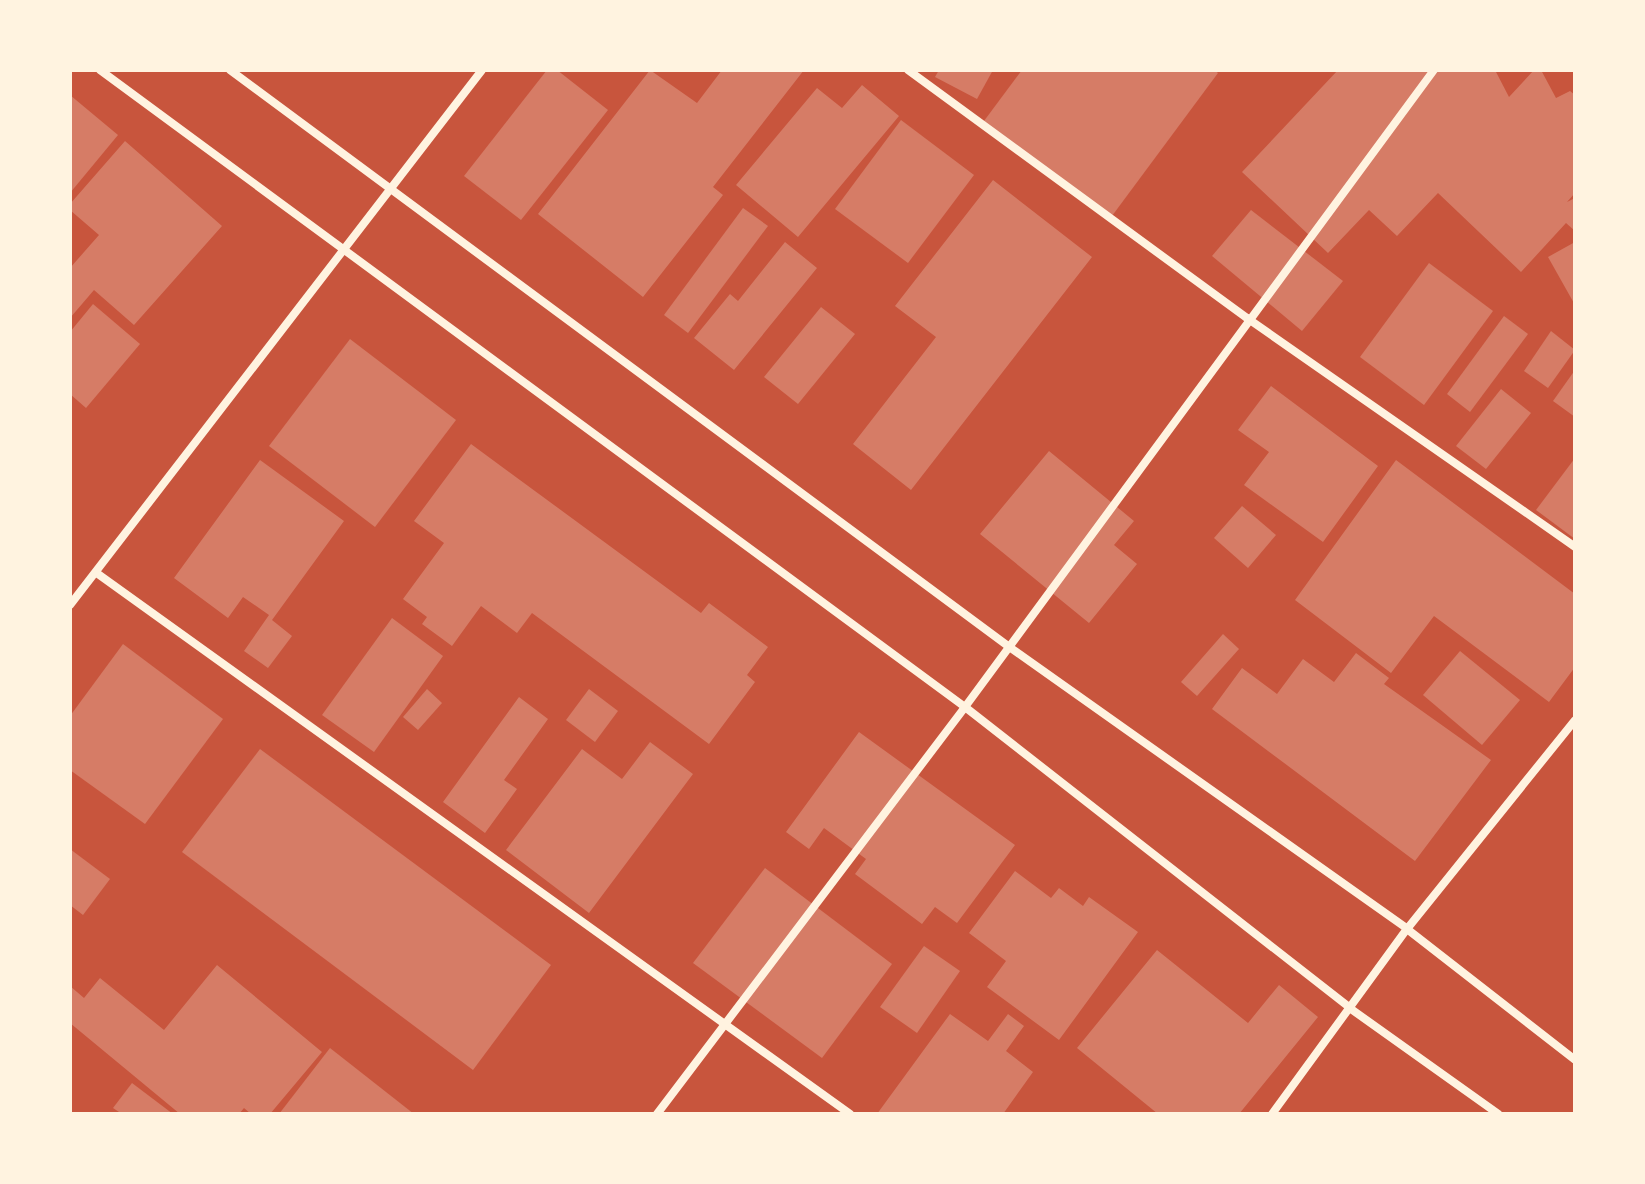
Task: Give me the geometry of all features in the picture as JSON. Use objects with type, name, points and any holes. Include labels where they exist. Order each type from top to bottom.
[{"type":"street","points":[[100,70],[342,253],[965,707],[1351,1009],[1498,1114]]},
{"type":"street","points":[[230,70],[1008,646],[1407,929],[1575,1060]]},
{"type":"street","points":[[70,605],[98,574],[482,70]]},
{"type":"street","points":[[908,70],[1247,318],[1575,547]]},
{"type":"street","points":[[657,1114],[965,707],[1247,318],[1434,70]]},
{"type":"street","points":[[98,574],[723,1027],[850,1114]]},
{"type":"street","points":[[1272,1114],[1407,929],[1575,720]]},
{"type":"building","points":[[547,70],[557,70],[608,110],[521,220],[464,176]]},
{"type":"building","points":[[650,70],[697,103],[722,70],[804,70],[713,187],[723,195],[643,297],[538,214]]},
{"type":"building","points":[[939,70],[993,70],[977,99],[935,77]]},
{"type":"building","points":[[1022,70],[1214,70],[1218,73],[1109,220],[981,125]]},
{"type":"building","points":[[1338,70],[1495,70],[1509,97],[1534,70],[1541,70],[1556,98],[1570,91],[1575,95],[1575,193],[1567,202],[1575,198],[1575,231],[1566,223],[1521,272],[1438,193],[1397,236],[1369,210],[1328,253],[1242,172]]},
{"type":"building","points":[[862,85],[899,116],[798,237],[736,185],[817,88],[842,108]]},
{"type":"building","points":[[70,95],[118,135],[70,193]]},
{"type":"building","points":[[901,120],[974,175],[908,263],[835,209]]},
{"type":"building","points":[[125,141],[222,226],[134,325],[94,290],[70,318],[70,268],[99,235],[70,210],[70,204]]},
{"type":"building","points":[[993,180],[1092,257],[911,490],[853,444],[936,337],[895,306]]},
{"type":"building","points":[[743,208],[768,226],[688,333],[664,315]]},
{"type":"building","points":[[1251,210],[1343,281],[1302,331],[1212,256]]},
{"type":"building","points":[[785,242],[817,268],[734,370],[694,338],[730,294],[738,301]]},
{"type":"building","points":[[1575,242],[1575,305],[1548,257]]},
{"type":"building","points":[[1429,263],[1493,311],[1424,405],[1360,357]]},
{"type":"building","points":[[93,304],[140,344],[86,408],[70,394],[70,332]]},
{"type":"building","points":[[821,307],[855,334],[798,404],[764,377]]},
{"type":"building","points":[[1504,316],[1528,334],[1470,412],[1447,394]]},
{"type":"building","points":[[1551,331],[1575,350],[1548,388],[1524,371]]},
{"type":"building","points":[[350,339],[456,420],[375,527],[269,446]]},
{"type":"building","points":[[1575,370],[1575,417],[1553,401]]},
{"type":"building","points":[[1271,386],[1378,466],[1323,542],[1244,485],[1269,452],[1238,430]]},
{"type":"building","points":[[1501,389],[1531,413],[1486,469],[1456,446]]},
{"type":"building","points":[[471,444],[701,613],[709,603],[768,647],[747,675],[755,682],[709,744],[532,613],[517,633],[481,606],[452,646],[422,624],[427,617],[403,599],[444,543],[414,521]]},
{"type":"building","points":[[1049,451],[1134,521],[1114,545],[1137,564],[1089,623],[980,534]]},
{"type":"building","points":[[1575,458],[1575,539],[1536,510]]},
{"type":"building","points":[[260,460],[344,521],[272,620],[292,636],[268,668],[244,651],[269,615],[243,597],[228,618],[174,578]]},
{"type":"building","points":[[1396,460],[1575,594],[1575,667],[1549,702],[1434,616],[1391,673],[1295,600]]},
{"type":"building","points":[[1242,506],[1276,535],[1248,568],[1214,538]]},
{"type":"building","points":[[392,618],[443,656],[374,752],[322,715]]},
{"type":"building","points":[[1223,634],[1239,649],[1197,696],[1181,682]]},
{"type":"building","points":[[123,644],[223,719],[145,824],[70,770],[70,716]]},
{"type":"building","points":[[1460,651],[1520,700],[1482,745],[1423,695]]},
{"type":"building","points":[[1356,653],[1389,678],[1384,684],[1491,760],[1415,861],[1212,709],[1242,668],[1277,694],[1303,659],[1334,682]]},
{"type":"building","points":[[427,689],[442,703],[418,730],[403,717]]},
{"type":"building","points":[[589,689],[618,711],[595,742],[566,720]]},
{"type":"building","points":[[519,697],[548,719],[504,780],[517,789],[485,833],[443,802]]},
{"type":"building","points":[[859,732],[1015,845],[957,923],[935,907],[922,924],[855,874],[866,859],[824,828],[809,849],[786,832]]},
{"type":"building","points":[[650,742],[693,774],[589,913],[506,850],[582,749],[622,779]]},
{"type":"building","points":[[260,749],[551,965],[473,1070],[182,852]]},
{"type":"building","points":[[70,849],[110,879],[83,915],[70,905]]},
{"type":"building","points":[[765,868],[892,964],[822,1058],[693,963]]},
{"type":"building","points":[[1015,871],[1051,898],[1059,888],[1083,906],[1089,897],[1138,932],[1059,1040],[987,987],[1006,961],[969,933]]},
{"type":"building","points":[[924,946],[960,971],[917,1033],[880,1007]]},
{"type":"building","points":[[1157,950],[1248,1023],[1279,985],[1318,1017],[1239,1114],[1158,1114],[1077,1048]]},
{"type":"building","points":[[217,965],[322,1052],[270,1114],[251,1114],[244,1108],[239,1114],[180,1114],[70,1023],[70,986],[84,998],[100,978],[164,1030]]},
{"type":"building","points":[[950,1014],[988,1041],[1008,1014],[1024,1026],[1006,1051],[1033,1072],[1003,1114],[877,1114]]},
{"type":"building","points":[[330,1048],[414,1114],[279,1114]]},
{"type":"building","points":[[132,1083],[173,1114],[122,1114],[113,1108]]}]
